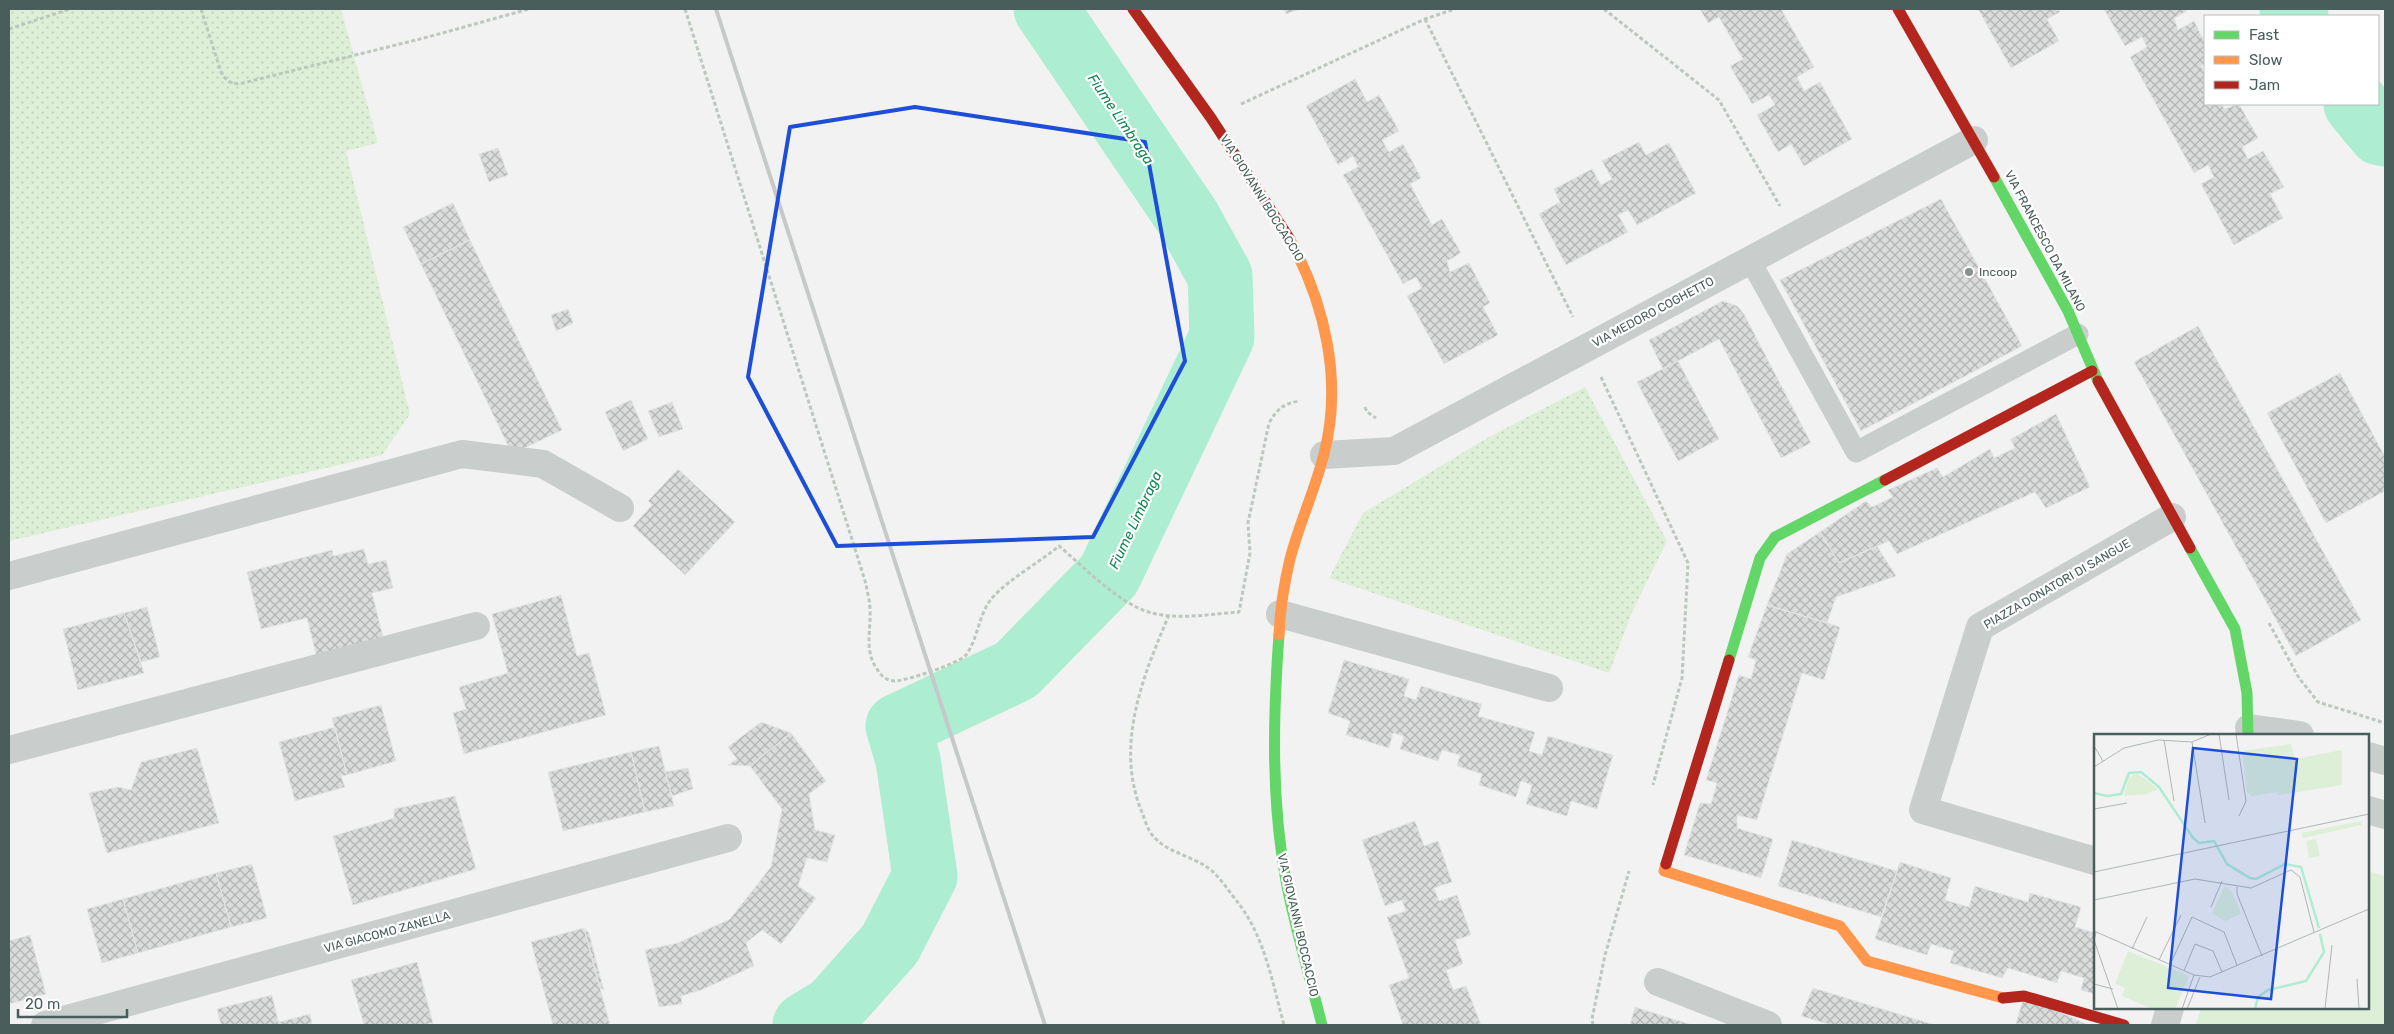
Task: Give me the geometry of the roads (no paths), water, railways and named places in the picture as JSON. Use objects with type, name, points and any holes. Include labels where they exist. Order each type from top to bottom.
[{"type":"street","name":"VIA GIOVANNI BOCCACCIO","points":[[1133,9],[1211,118],[1281,224],[1305,267],[1319,308],[1330,362],[1332,396],[1330,427],[1324,455],[1292,551],[1280,614],[1274,751],[1277,819],[1286,882],[1322,1025]]},
{"type":"street","name":"VIA FRANCESCO DA MILANO","points":[[1898,9],[1974,140],[2068,311],[2092,371],[2172,517]]},
{"type":"street","name":"VIA MEDORO COGHETTO","points":[[1324,455],[1394,452],[1974,140]]},
{"type":"street","points":[[2092,371],[1775,537],[1760,558],[1664,870],[1840,926],[1867,961],[2004,998],[2024,996],[2124,1025]]},
{"type":"street","points":[[9,576],[462,454],[543,464],[620,508]]},
{"type":"street","points":[[2172,517],[2235,629],[2247,693],[2248,731],[2287,734]]},
{"type":"street","name":"PIAZZA DONATORI DI SANGUE","points":[[2094,861],[1923,810],[1980,626],[2172,517]]},
{"type":"street","points":[[1280,614],[1550,688]]},
{"type":"street","points":[[9,750],[476,626]]},
{"type":"street","points":[[2369,756],[2385,761]]},
{"type":"street","points":[[2369,810],[2385,815]]},
{"type":"street","name":"VIA GIACOMO ZANELLA","points":[[45,1025],[728,838]]},
{"type":"street","points":[[1658,982],[1768,1025]]},
{"type":"street","points":[[2164,1025],[2170,1009]]},
{"type":"lane","points":[[1750,260],[1856,452],[2078,334]]},
{"type":"waterway","name":"Fiume Limbraga","points":[[805,1025],[833,1008],[890,944],[925,876],[908,760],[898,726],[1016,670],[1109,575],[1222,337],[1220,276],[1188,218],[1046,9]]},
{"type":"waterway","name":"Fiume Limbraga","points":[[2292,9],[2295,15]]},
{"type":"waterway","name":"Fiume Limbraga","points":[[2357,105],[2380,133],[2385,134]]},
{"type":"railway","points":[[716,9],[1045,1025]]},
{"type":"place","name":"Incoop","points":[[1969,272]]}]
